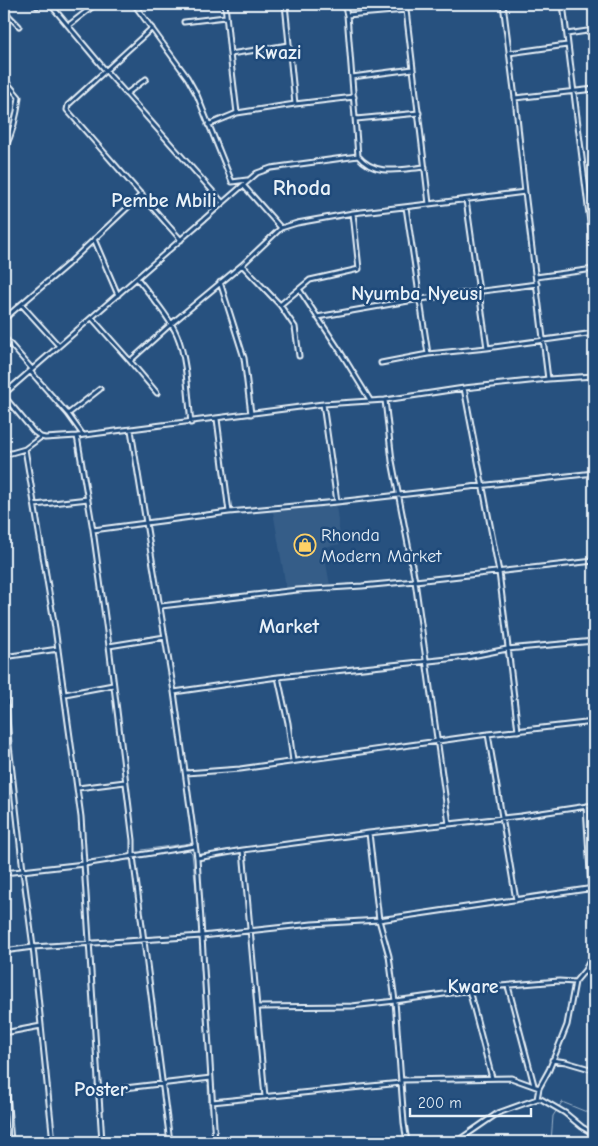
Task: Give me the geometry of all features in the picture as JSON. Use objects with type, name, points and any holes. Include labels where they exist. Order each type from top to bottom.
[{"type":"street","points":[[50,4],[222,203]]},
{"type":"street","points":[[69,25],[96,4]]},
{"type":"street","points":[[134,4],[187,77],[197,95],[232,182],[248,180]]},
{"type":"street","points":[[225,4],[237,113]]},
{"type":"street","points":[[285,4],[295,104]]},
{"type":"street","points":[[344,4],[347,15],[358,156],[366,164],[380,171],[425,167]]},
{"type":"street","points":[[406,4],[429,204]]},
{"type":"street","points":[[503,4],[548,379]]},
{"type":"street","points":[[563,4],[567,45],[592,214],[594,255]]},
{"type":"street","points":[[347,15],[406,10]]},
{"type":"street","points":[[4,12],[19,26]]},
{"type":"street","points":[[184,22],[225,17]]},
{"type":"street","points":[[152,28],[68,105],[67,110],[70,116],[142,194],[181,240]]},
{"type":"street","points":[[567,34],[594,30]]},
{"type":"street","points":[[230,54],[289,45]]},
{"type":"street","points":[[509,53],[567,45]]},
{"type":"street","points":[[352,77],[413,69]]},
{"type":"street","points":[[4,79],[19,98],[17,117],[4,150]]},
{"type":"street","points":[[126,94],[146,79]]},
{"type":"street","points":[[515,98],[594,89]]},
{"type":"street","points":[[208,125],[237,113],[354,97]]},
{"type":"street","points":[[356,119],[418,113]]},
{"type":"street","points":[[358,156],[271,168],[257,173],[4,395],[34,432],[46,438],[191,423],[323,404],[385,400],[464,388],[594,376]]},
{"type":"street","points":[[243,185],[281,228]]},
{"type":"street","points":[[130,361],[281,228],[297,222],[353,213],[525,192]]},
{"type":"street","points":[[4,320],[142,194]]},
{"type":"street","points":[[466,200],[487,348]]},
{"type":"street","points":[[406,207],[428,354]]},
{"type":"street","points":[[280,305],[310,280],[359,269],[353,213]]},
{"type":"street","points":[[94,239],[118,295]]},
{"type":"street","points":[[242,264],[280,305],[295,327],[299,356]]},
{"type":"street","points":[[536,276],[594,270]]},
{"type":"street","points":[[137,278],[171,324],[178,337],[183,358],[191,423]]},
{"type":"street","points":[[220,282],[244,358],[250,414]]},
{"type":"street","points":[[317,317],[420,298],[537,284]]},
{"type":"street","points":[[298,289],[370,400]]},
{"type":"street","points":[[22,304],[59,346]]},
{"type":"street","points":[[92,318],[157,393]]},
{"type":"street","points":[[381,364],[428,354],[544,341],[594,333]]},
{"type":"street","points":[[4,337],[68,414],[83,435]]},
{"type":"street","points":[[464,388],[498,572],[518,731]]},
{"type":"street","points":[[68,414],[100,389]]},
{"type":"street","points":[[385,400],[392,461],[415,582],[449,824]]},
{"type":"street","points":[[323,404],[337,502]]},
{"type":"street","points":[[217,419],[229,512]]},
{"type":"street","points":[[131,430],[166,638],[197,858],[215,1142]]},
{"type":"street","points":[[77,436],[93,530],[109,646],[124,782],[133,840],[133,856],[170,1142]]},
{"type":"street","points":[[4,455],[25,449],[41,437]]},
{"type":"street","points":[[25,449],[58,649],[78,788],[102,1142]]},
{"type":"street","points":[[93,530],[229,512],[337,502],[594,473]]},
{"type":"street","points":[[35,505],[88,499]]},
{"type":"street","points":[[161,606],[297,590],[415,582],[594,561]]},
{"type":"street","points":[[109,646],[166,638]]},
{"type":"street","points":[[174,692],[278,677],[467,657],[507,649],[594,641]]},
{"type":"street","points":[[4,657],[58,649]]},
{"type":"street","points":[[4,674],[9,745],[23,871],[34,947],[53,1142]]},
{"type":"street","points":[[278,677],[288,723],[293,761]]},
{"type":"street","points":[[64,694],[113,685]]},
{"type":"street","points":[[186,773],[240,769],[488,734],[594,722]]},
{"type":"street","points":[[488,734],[516,900]]},
{"type":"street","points":[[4,745],[9,745]]},
{"type":"street","points":[[78,788],[124,782]]},
{"type":"street","points":[[197,858],[369,832],[538,814],[594,805]]},
{"type":"street","points":[[586,806],[594,921]]},
{"type":"street","points":[[369,832],[379,920],[389,956],[396,1002],[407,1142]]},
{"type":"street","points":[[4,873],[84,864],[195,846]]},
{"type":"street","points":[[242,850],[266,1096]]},
{"type":"street","points":[[4,951],[34,947],[202,936],[312,924],[379,920],[592,889]]},
{"type":"street","points":[[536,1099],[567,1025],[575,982],[594,953]]},
{"type":"street","points":[[258,1007],[352,1006],[396,1002],[469,990],[542,982],[575,982]]},
{"type":"street","points":[[508,986],[535,1085]]},
{"type":"street","points":[[469,990],[492,1078]]},
{"type":"street","points":[[4,1032],[41,1026]]},
{"type":"street","points":[[4,1057],[11,1142]]},
{"type":"street","points":[[552,1060],[590,1069]]},
{"type":"street","points":[[99,1091],[211,1078]]},
{"type":"street","points":[[212,1102],[402,1082],[492,1078],[511,1078],[539,1088]]},
{"type":"street","points":[[456,1142],[498,1113],[536,1099],[545,1101],[565,1112],[582,1127],[594,1134]]},
{"type":"shaded area","name":"Rhonda Modern Market","points":[[336,505],[341,544],[323,547],[330,585],[286,587],[273,511]]},
{"type":"waterway","points":[[197,826],[208,999]]},
{"type":"waterway","points":[[142,850],[191,843]]},
{"type":"waterway","points":[[161,853],[189,850],[192,853],[198,908],[202,982]]},
{"type":"waterway","points":[[43,1063],[45,1085]]},
{"type":"waterway","points":[[95,1084],[100,1142]]},
{"type":"waterway","points":[[208,1085],[209,1107]]},
{"type":"waterway","points":[[551,1142],[553,1116],[562,1102],[594,1115]]},
{"type":"place","name":"Rhonda Modern Market","points":[[305,545]]},
{"type":"district","name":"Kwazi","points":[[278,52]]},
{"type":"district","name":"Rhoda","points":[[302,188]]},
{"type":"district","name":"Pembe Mbili","points":[[164,200]]},
{"type":"district","name":"Nyumba Nyeusi","points":[[417,293]]},
{"type":"district","name":"Market","points":[[289,626]]},
{"type":"district","name":"Kware","points":[[473,986]]},
{"type":"district","name":"Poster","points":[[101,1089]]}]
